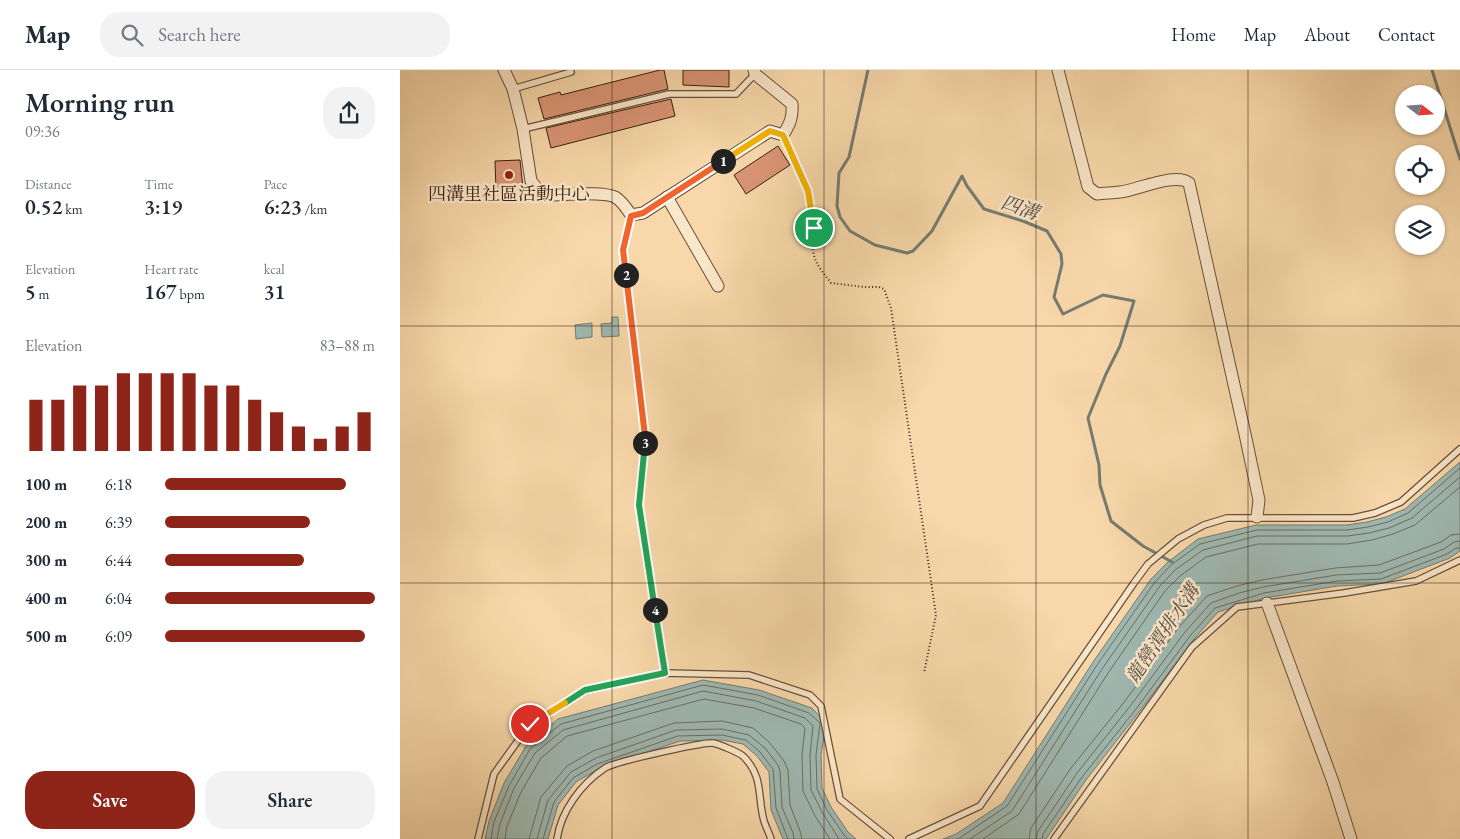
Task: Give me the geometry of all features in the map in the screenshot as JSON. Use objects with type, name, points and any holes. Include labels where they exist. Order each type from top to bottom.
[{"type":"street","points":[[504,70],[513,88],[523,129],[531,181],[548,195],[605,194],[616,198],[631,216],[643,213],[770,131],[783,135],[790,125],[793,116],[792,104],[755,72]]},
{"type":"street","points":[[1058,70],[1088,187],[1097,194],[1122,192],[1175,180],[1186,180],[1189,183],[1259,500],[1257,517]]},
{"type":"street","points":[[667,197],[718,286]]},
{"type":"street","points":[[1267,603],[1333,782],[1351,839]]},
{"type":"lane","points":[[513,88],[571,72]]},
{"type":"lane","points":[[523,129],[669,94],[736,94],[755,72]]},
{"type":"lane","points":[[783,135],[808,191],[814,228]]},
{"type":"lane","points":[[631,216],[623,250],[645,436],[639,505],[665,673]]},
{"type":"lane","points":[[909,839],[980,806],[1148,564],[1178,539],[1204,525],[1228,518],[1353,518],[1375,513],[1402,502],[1460,449]]},
{"type":"lane","points":[[1054,839],[1192,647],[1237,607],[1344,593],[1416,581],[1460,560]]},
{"type":"lane","points":[[478,839],[494,774],[530,724],[585,690],[665,673],[749,675],[810,695],[821,706],[840,799],[890,839]]},
{"type":"lane","points":[[557,839],[559,826],[569,806],[584,785],[606,767],[692,745],[713,743],[743,755],[758,777],[764,821],[771,839]]},
{"type":"path","points":[[814,228],[812,251],[820,268],[831,283],[884,289],[891,308],[936,615],[924,673]]},
{"type":"water","points":[[612,317],[618,317],[619,336],[602,337],[601,324],[612,323]]},
{"type":"water","points":[[592,323],[592,337],[576,339],[575,325]]},
{"type":"water","name":"龍巒潭排水溝","points":[[1460,462],[1460,551],[1450,558],[1382,584],[1337,586],[1265,598],[1218,612],[1194,639],[1086,780],[1046,839],[943,839],[956,834],[1003,803],[1093,662],[1151,579],[1168,562],[1198,539],[1256,525],[1347,525],[1386,517],[1405,509]]},
{"type":"water","points":[[703,680],[759,690],[812,708],[826,723],[821,755],[822,788],[831,807],[848,832],[856,839],[783,839],[771,810],[769,772],[757,756],[743,744],[722,740],[680,741],[600,768],[576,782],[558,805],[548,839],[485,839],[489,821],[504,783],[526,746],[558,719]]},
{"type":"building","points":[[664,70],[668,89],[544,119],[538,98],[560,92],[561,95]]},
{"type":"building","points":[[683,70],[729,70],[729,87],[683,85]]},
{"type":"building","points":[[671,99],[675,116],[551,148],[546,128]]},
{"type":"building","points":[[778,146],[790,165],[746,194],[734,175]]},
{"type":"building","name":"四溝里社區活動中心","points":[[520,160],[523,188],[496,189],[495,161]]},
{"type":"waterway","name":"四溝","points":[[868,70],[849,157],[839,173],[837,206],[840,217],[850,231],[875,245],[907,253],[913,251],[932,231],[962,176],[984,209],[1023,221],[1047,231],[1061,254],[1062,264],[1054,297],[1063,314],[1103,295],[1134,301],[1120,346],[1088,418],[1099,465],[1100,485],[1111,521],[1143,546],[1172,562]]},
{"type":"waterway","points":[[1432,70],[1460,159]]},
{"type":"place","name":"四溝里社區活動中心","points":[[509,175]]},
{"type":"route","points":[[530,724],[585,690],[665,673],[639,505],[645,436],[623,250],[631,216],[643,213],[770,131],[783,135],[808,191],[814,228]]}]
